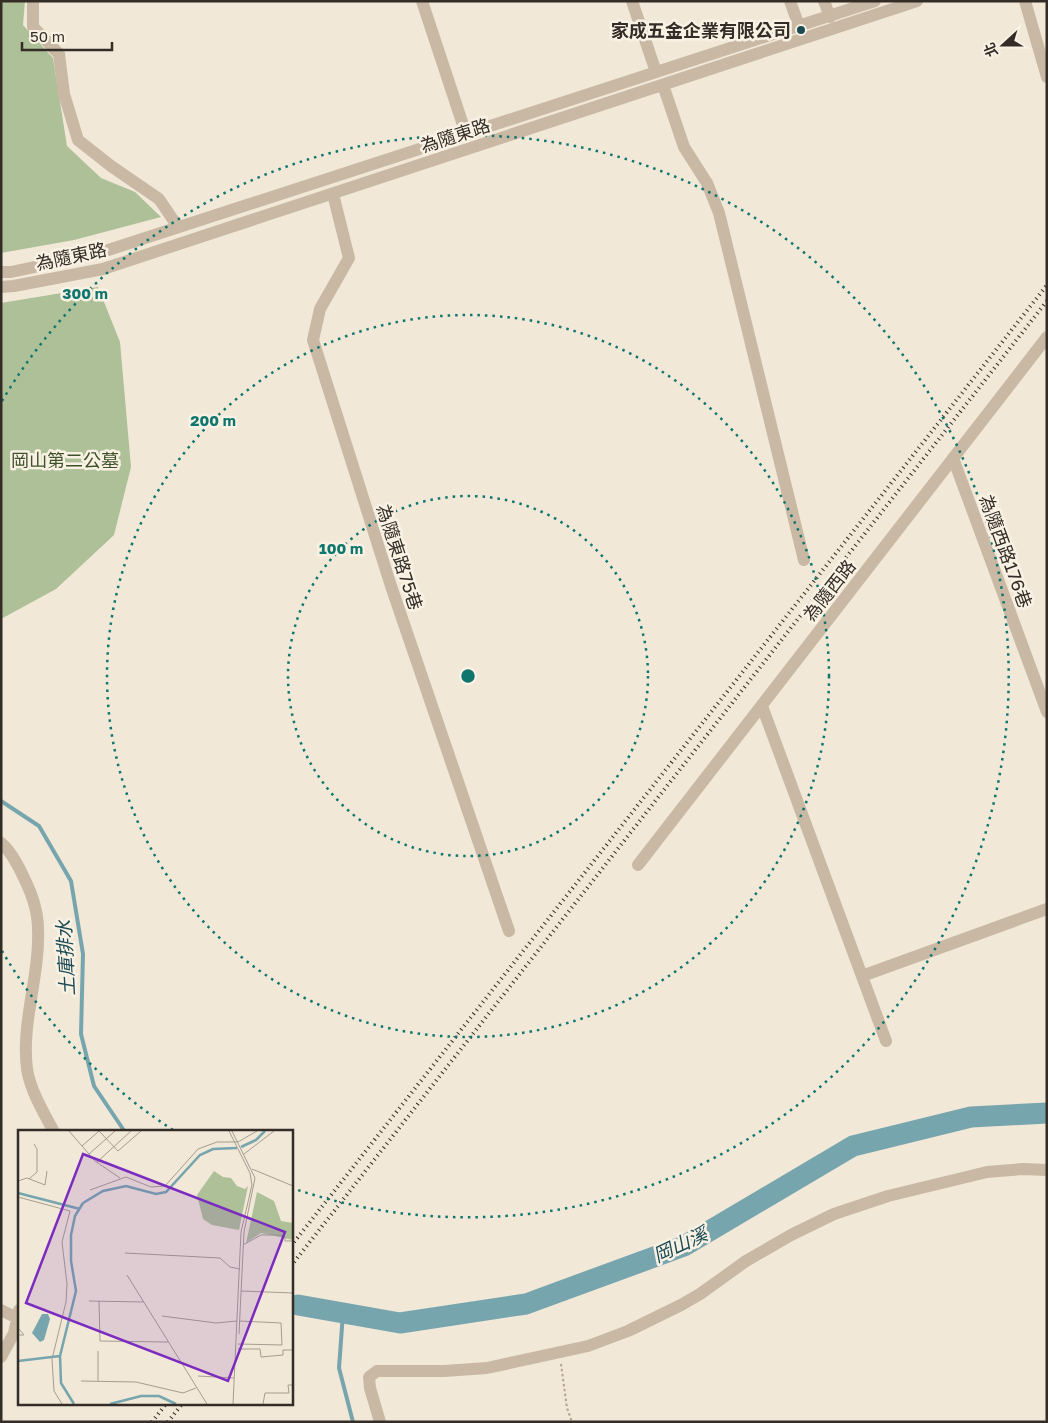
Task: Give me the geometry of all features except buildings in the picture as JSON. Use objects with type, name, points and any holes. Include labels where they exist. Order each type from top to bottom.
[{"type":"street","points":[[33,1],[33,27],[59,54],[64,94],[78,140],[111,166],[159,199],[178,227]]},
{"type":"street","points":[[422,1],[466,134]]},
{"type":"street","points":[[632,1],[656,72]]},
{"type":"street","points":[[790,1],[799,26]]},
{"type":"street","points":[[824,1],[830,16]]},
{"type":"street","name":"為隨東路","points":[[1,272],[11,272],[96,254],[875,1]]},
{"type":"street","name":"為隨東路","points":[[1,287],[103,270],[917,1]]},
{"type":"street","points":[[1025,1],[1047,77]]},
{"type":"street","points":[[663,86],[684,147],[707,183],[719,213],[804,560]]},
{"type":"street","name":"為隨東路75巷","points":[[333,194],[349,258],[320,309],[313,340],[391,586],[509,931]]},
{"type":"street","name":"為隨西路","points":[[638,865],[1047,337]]},
{"type":"street","name":"為隨西路176巷","points":[[953,458],[1047,712]]},
{"type":"street","points":[[762,706],[886,1041]]},
{"type":"street","points":[[1,843],[19,867],[33,898],[38,928],[36,970],[26,1026],[27,1070],[40,1106],[53,1130]]},
{"type":"street","points":[[862,976],[1047,909]]},
{"type":"street","points":[[380,1422],[370,1388],[369,1376],[377,1371],[488,1368],[588,1346],[628,1332],[700,1294],[746,1261],[791,1234],[834,1214],[888,1196],[987,1172],[1023,1169],[1047,1170]]},
{"type":"street","points":[[1,1310],[18,1314],[14,1333],[1,1357]]},
{"type":"path","points":[[559,1352],[567,1408],[572,1422]]},
{"type":"green space","points":[[1,1],[25,1],[23,25],[53,58],[67,146],[101,178],[135,192],[161,217],[74,240],[1,253]]},
{"type":"green space","name":"岡山第二公墓","points":[[98,287],[120,342],[131,467],[114,535],[56,589],[1,619],[1,303]]},
{"type":"waterway","name":"土庫排水","points":[[1,801],[39,826],[71,881],[83,954],[81,1034],[94,1086],[124,1130]]},
{"type":"waterway","name":"岡山溪","points":[[298,1305],[400,1323],[526,1304],[684,1246],[853,1146],[971,1117],[1047,1113]]},
{"type":"waterway","name":"土庫排水","points":[[292,1301],[298,1305]]},
{"type":"waterway","points":[[343,1313],[339,1368],[353,1422]]},
{"type":"railway","points":[[292,1245],[1047,285]]},
{"type":"railway","points":[[292,1265],[1047,301]]},
{"type":"railway","points":[[152,1422],[164,1406]]},
{"type":"railway","points":[[168,1422],[180,1406]]},
{"type":"place","name":"家成五金企業有限公司","points":[[801,30]]}]
